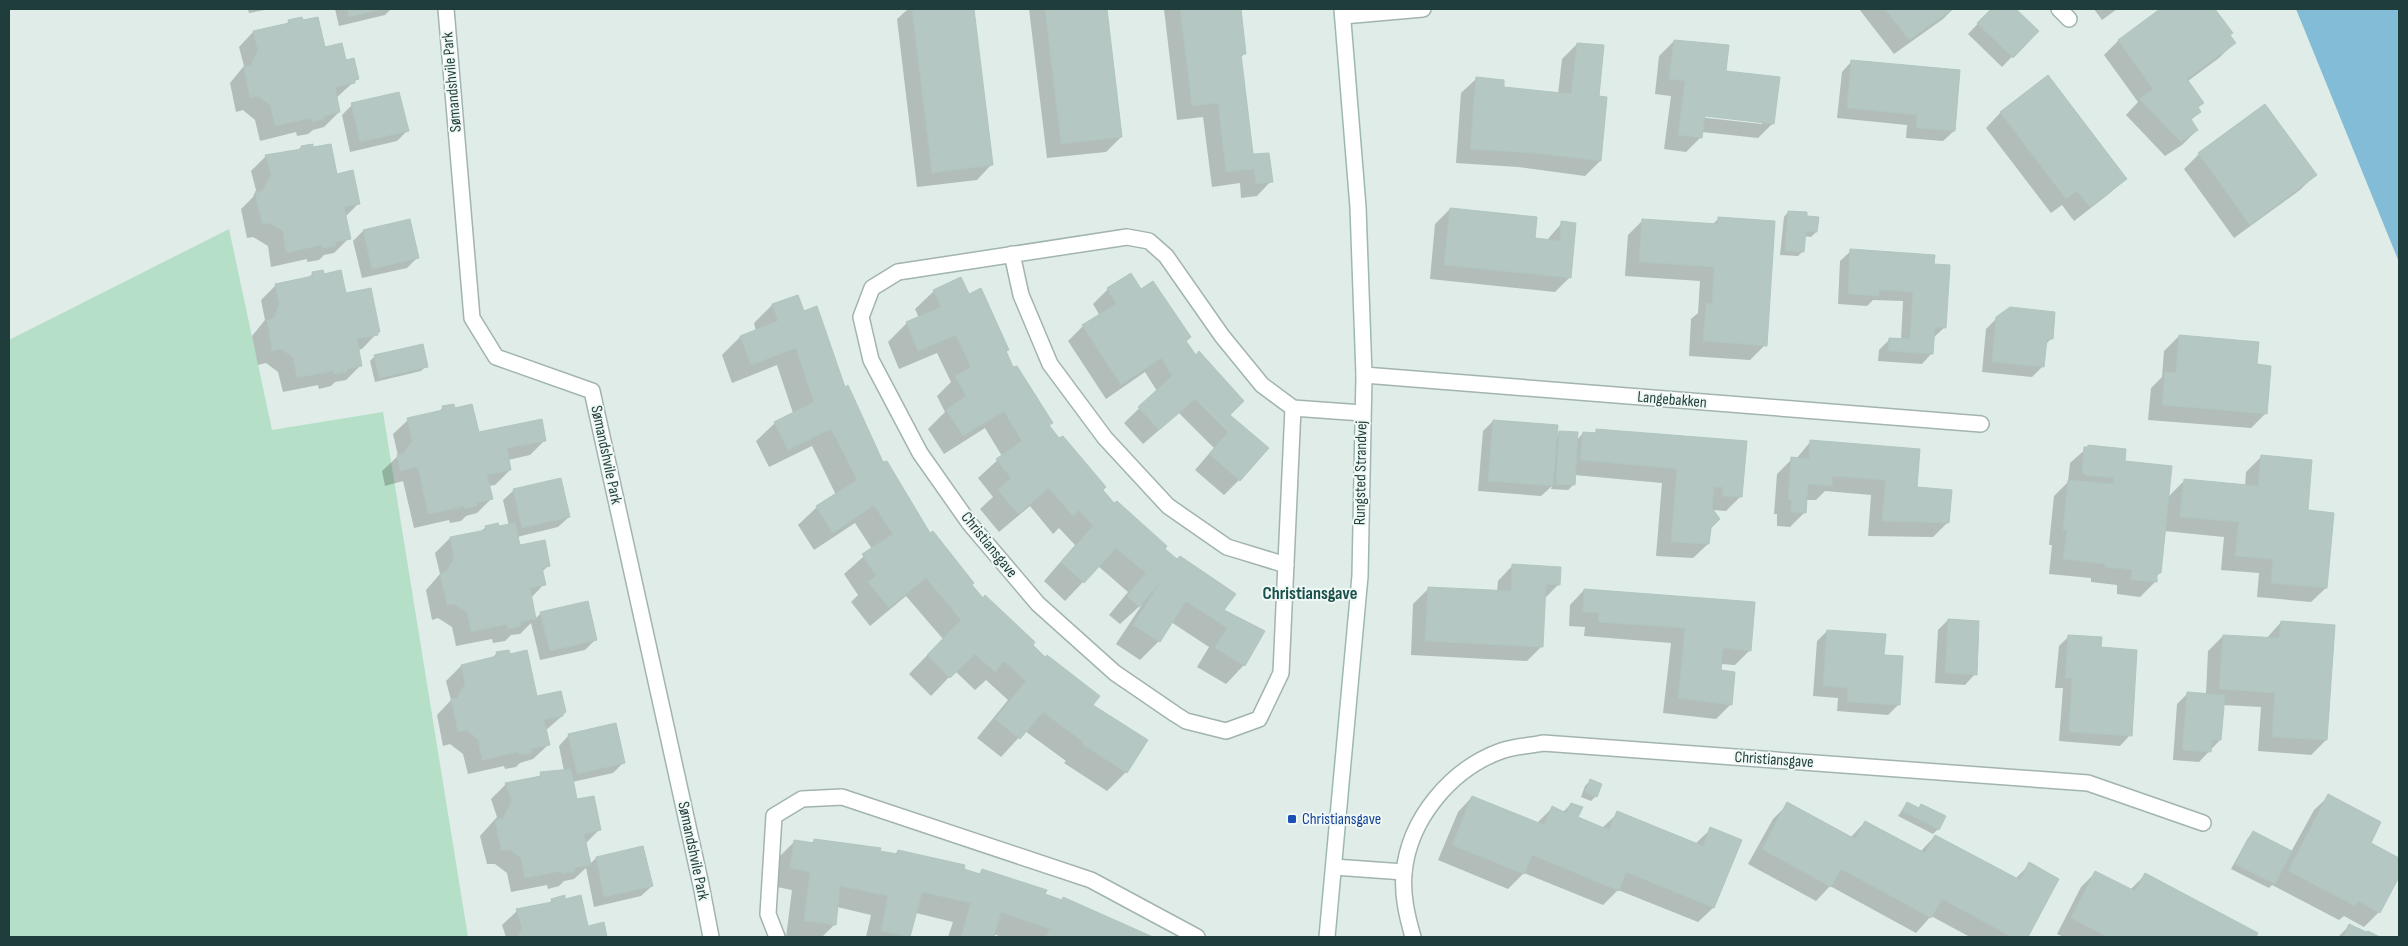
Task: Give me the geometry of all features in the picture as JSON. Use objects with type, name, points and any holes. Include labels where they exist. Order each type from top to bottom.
[{"type":"street","name":"Sømandshvile Park","points":[[446,9],[472,318],[496,357],[592,391],[711,937]]},
{"type":"street","points":[[1342,12],[1423,9]]},
{"type":"street","name":"Rungsted Strandvej","points":[[1327,937],[1360,576],[1364,375],[1358,207],[1342,12]]},
{"type":"street","name":"Christiansgave","points":[[1127,237],[1149,241],[1166,256],[1222,336],[1262,385],[1293,408],[1281,673],[1259,719],[1226,731],[1186,721],[1115,673],[1038,604],[970,524],[920,453],[870,360],[861,317],[872,288],[898,272],[1012,254],[1127,237]]},
{"type":"street","points":[[1012,254],[1022,295],[1050,364],[1105,438],[1168,506],[1227,547],[1286,565]]},
{"type":"street","name":"Langebakken","points":[[1364,375],[1981,424]]},
{"type":"street","points":[[1293,408],[1362,413]]},
{"type":"street","name":"Christiansgave","points":[[1413,937],[1405,908],[1404,872],[1414,833],[1435,797],[1465,769],[1502,751],[1543,743],[2088,783],[2203,823]]},
{"type":"street","points":[[777,937],[768,914],[774,816],[802,798],[842,797],[1091,880],[1197,937]]},
{"type":"street","points":[[1334,867],[1404,872]]},
{"type":"green space","points":[[229,229],[272,430],[383,412],[468,937],[9,937],[9,340]]},
{"type":"water","points":[[2296,9],[2399,9],[2399,262]]},
{"type":"building","points":[[347,9],[382,9],[349,17]]},
{"type":"building","points":[[912,9],[974,9],[993,165],[932,173]]},
{"type":"building","points":[[1045,9],[1107,9],[1122,137],[1061,144]]},
{"type":"building","points":[[1180,9],[1241,9],[1246,54],[1241,54],[1253,154],[1269,153],[1273,182],[1256,184],[1254,169],[1226,172],[1218,103],[1192,106]]},
{"type":"building","points":[[1885,9],[1953,9],[1909,40]]},
{"type":"building","points":[[1991,9],[2016,9],[2039,31],[2013,58],[1977,23]]},
{"type":"building","points":[[2160,9],[2215,9],[2233,33],[2230,35],[2236,43],[2187,79],[2204,103],[2198,107],[2201,112],[2191,119],[2198,130],[2181,142],[2139,99],[2153,89],[2118,40]]},
{"type":"building","points":[[302,17],[303,20],[318,17],[325,47],[342,43],[346,60],[354,58],[359,79],[355,80],[355,83],[335,87],[340,112],[324,116],[324,119],[312,122],[311,118],[275,126],[270,105],[258,96],[250,98],[244,67],[251,65],[258,50],[253,31],[289,23],[288,20]]},
{"type":"building","points":[[1674,40],[1729,45],[1726,71],[1780,77],[1774,124],[1705,116],[1702,138],[1678,135],[1685,81],[1669,79]]},
{"type":"building","points":[[1577,43],[1604,45],[1599,96],[1607,97],[1601,161],[1534,153],[1470,149],[1476,77],[1504,80],[1504,87],[1571,94]]},
{"type":"building","points":[[1851,60],[1960,70],[1955,131],[1916,128],[1917,115],[1847,108]]},
{"type":"building","points":[[2048,75],[2127,179],[2090,207],[2077,191],[2066,199],[2000,112]]},
{"type":"building","points":[[399,92],[409,131],[360,142],[351,103]]},
{"type":"building","points":[[2265,104],[2317,175],[2250,225],[2198,153]]},
{"type":"building","points":[[313,144],[313,147],[331,144],[337,174],[353,170],[360,204],[344,207],[351,239],[335,242],[336,246],[322,248],[321,245],[286,253],[283,231],[269,223],[262,224],[255,193],[262,191],[271,174],[265,155],[302,149],[301,146]]},
{"type":"building","points":[[1450,208],[1537,217],[1535,238],[1560,241],[1561,221],[1576,223],[1571,278],[1444,265]]},
{"type":"building","points":[[1788,211],[1807,212],[1807,216],[1819,217],[1817,232],[1806,231],[1804,252],[1785,251]]},
{"type":"building","points":[[1718,217],[1775,221],[1767,346],[1703,341],[1706,303],[1712,304],[1714,267],[1639,262],[1642,219],[1718,224]]},
{"type":"building","points":[[410,219],[419,258],[372,269],[363,230]]},
{"type":"building","points":[[1850,249],[1935,255],[1934,264],[1950,265],[1946,328],[1935,327],[1933,354],[1888,351],[1889,338],[1910,339],[1913,292],[1879,290],[1879,296],[1848,294]]},
{"type":"building","points":[[323,270],[324,274],[341,270],[346,293],[371,288],[380,332],[378,332],[378,335],[357,339],[362,366],[347,369],[347,372],[334,374],[333,371],[297,378],[293,357],[281,349],[272,351],[267,320],[274,318],[279,304],[275,284],[313,276],[312,272]]},
{"type":"building","points":[[1131,273],[1141,289],[1153,281],[1191,337],[1186,341],[1196,355],[1199,351],[1244,401],[1230,415],[1269,448],[1240,481],[1209,454],[1228,432],[1195,399],[1159,430],[1138,407],[1172,376],[1161,358],[1121,385],[1082,325],[1116,304],[1107,288]]},
{"type":"building","points":[[961,277],[969,294],[981,288],[1009,350],[1006,351],[1013,367],[1017,366],[1053,423],[1049,425],[1059,438],[1063,436],[1106,487],[1103,490],[1114,503],[1117,501],[1167,546],[1165,549],[1177,559],[1180,556],[1236,594],[1224,610],[1265,631],[1245,666],[1215,648],[1227,628],[1186,601],[1160,642],[1133,625],[1159,584],[1139,607],[1127,596],[1146,573],[1116,548],[1084,583],[1061,562],[1093,526],[1079,510],[1073,516],[1049,488],[1018,514],[998,490],[1011,478],[996,459],[1022,441],[1004,411],[963,436],[946,410],[966,396],[955,376],[971,367],[956,335],[918,351],[906,322],[941,307],[933,290]]},
{"type":"building","points":[[798,295],[804,311],[817,306],[845,387],[848,385],[883,462],[887,461],[930,533],[933,531],[974,583],[972,585],[983,598],[985,595],[1035,642],[1033,645],[1045,657],[1047,655],[1100,696],[1093,705],[1148,740],[1127,773],[1082,744],[1083,742],[1043,712],[1020,739],[995,719],[1026,681],[1004,661],[995,672],[975,654],[950,678],[927,655],[961,620],[926,578],[889,608],[868,582],[876,576],[862,554],[893,534],[874,505],[833,533],[816,506],[857,480],[831,429],[788,450],[774,422],[814,402],[796,348],[751,365],[740,336],[778,321],[772,304]]},
{"type":"building","points":[[2010,307],[2055,312],[2053,339],[2047,339],[2044,367],[1992,362],[1996,317]]},
{"type":"building","points":[[2179,335],[2259,342],[2257,364],[2271,366],[2267,414],[2162,405],[2165,372],[2176,373]]},
{"type":"building","points":[[423,344],[428,367],[379,378],[374,355]]},
{"type":"building","points":[[454,404],[455,408],[472,404],[479,432],[542,419],[546,441],[507,448],[511,470],[487,475],[493,499],[476,503],[477,506],[465,509],[464,506],[428,514],[418,467],[400,471],[397,455],[403,454],[412,441],[407,418],[443,410],[442,406]]},
{"type":"building","points":[[1493,420],[1558,425],[1553,486],[1488,481]]},
{"type":"building","points":[[1596,429],[1747,441],[1742,497],[1722,496],[1723,487],[1714,487],[1712,508],[1720,519],[1711,528],[1709,544],[1671,542],[1677,469],[1580,460],[1583,432],[1596,433]]},
{"type":"building","points":[[1559,431],[1578,432],[1575,485],[1556,484]]},
{"type":"building","points":[[1810,440],[1920,449],[1917,487],[1952,490],[1949,523],[1882,521],[1886,480],[1832,476],[1832,486],[1808,484],[1806,513],[1791,512],[1792,500],[1788,500],[1791,457],[1809,459]]},
{"type":"building","points":[[2088,445],[2126,449],[2125,461],[2172,466],[2161,573],[2157,573],[2157,582],[2131,580],[2132,570],[2105,567],[2105,564],[2063,559],[2067,531],[2063,530],[2068,480],[2113,484],[2114,478],[2085,475],[2082,472],[2084,447],[2088,447]]},
{"type":"building","points":[[2261,455],[2312,460],[2308,510],[2334,513],[2327,588],[2271,583],[2273,559],[2235,556],[2239,522],[2180,517],[2184,479],[2258,486]]},
{"type":"building","points":[[561,478],[570,517],[522,528],[513,489]]},
{"type":"building","points":[[498,523],[499,526],[515,523],[520,545],[545,540],[550,566],[542,568],[546,585],[530,588],[536,619],[520,622],[521,626],[508,629],[507,624],[471,632],[467,612],[454,604],[447,605],[440,574],[446,572],[454,558],[450,537],[486,530],[485,526]]},
{"type":"building","points":[[1512,564],[1561,567],[1560,585],[1546,584],[1543,647],[1425,641],[1428,587],[1511,591]]},
{"type":"building","points":[[1584,589],[1755,602],[1751,651],[1723,648],[1721,670],[1735,672],[1732,705],[1678,698],[1685,628],[1598,622],[1599,613],[1583,612]]},
{"type":"building","points":[[588,601],[597,640],[550,651],[540,612]]},
{"type":"building","points":[[1948,619],[1979,621],[1977,675],[1945,673]]},
{"type":"building","points":[[2281,621],[2335,625],[2327,740],[2272,737],[2275,693],[2219,689],[2223,635],[2279,638]]},
{"type":"building","points":[[1827,630],[1886,634],[1884,655],[1903,656],[1900,705],[1847,702],[1848,688],[1823,686]]},
{"type":"building","points":[[2068,635],[2102,637],[2101,647],[2137,650],[2132,736],[2069,732],[2072,678],[2065,678]]},
{"type":"building","points":[[509,650],[510,654],[527,650],[537,696],[561,691],[566,712],[563,716],[544,720],[550,745],[531,749],[532,753],[520,755],[518,752],[482,760],[478,739],[466,730],[458,732],[451,699],[457,698],[465,684],[461,665],[497,656],[496,652]]},
{"type":"building","points":[[2187,692],[2225,695],[2221,740],[2212,740],[2211,752],[2182,750]]},
{"type":"building","points":[[616,723],[625,763],[577,774],[568,734]]},
{"type":"building","points":[[571,769],[577,799],[594,796],[601,830],[584,834],[591,865],[574,868],[575,872],[562,874],[561,871],[525,878],[521,858],[510,850],[501,850],[495,820],[503,818],[512,801],[505,783],[541,776],[540,772]]},
{"type":"building","points":[[1590,779],[1602,784],[1597,797],[1585,792]]},
{"type":"building","points":[[2328,794],[2381,822],[2371,843],[2399,858],[2399,877],[2380,913],[2358,901],[2355,906],[2288,871]]},
{"type":"building","points":[[1472,796],[1544,825],[1552,806],[1566,813],[1571,803],[1583,807],[1578,817],[1609,830],[1617,811],[1703,846],[1710,827],[1742,840],[1714,908],[1626,872],[1619,891],[1532,855],[1524,874],[1452,845]]},
{"type":"building","points":[[1787,802],[1855,839],[1865,821],[1925,853],[1935,835],[2020,880],[2029,862],[2059,879],[2028,937],[2012,937],[1942,899],[1931,918],[1841,869],[1831,887],[1762,849]]},
{"type":"building","points":[[1907,802],[1919,808],[1921,804],[1946,816],[1939,830],[1902,811]]},
{"type":"building","points":[[2253,831],[2292,851],[2275,884],[2235,864]]},
{"type":"building","points":[[814,839],[881,848],[880,851],[897,854],[898,850],[965,865],[964,869],[980,874],[982,869],[1047,890],[1045,894],[1062,900],[1063,897],[1153,937],[1046,937],[1050,929],[1001,912],[994,937],[961,937],[971,903],[922,892],[910,937],[881,931],[888,896],[840,886],[836,925],[804,921],[810,872],[790,868],[794,840],[814,843]]},
{"type":"building","points":[[643,846],[653,886],[604,897],[596,857]]},
{"type":"building","points":[[2095,871],[2135,891],[2145,873],[2258,933],[2256,937],[2107,937],[2071,918]]},
{"type":"building","points":[[565,895],[565,899],[581,895],[588,926],[604,922],[607,937],[517,937],[522,928],[516,909],[552,902],[551,899]]},
{"type":"building","points":[[2349,924],[2366,932],[2368,931],[2380,937],[2343,937]]},
{"type":"place","name":"Christiansgave","points":[[1292,819]]},
{"type":"district","name":"Christiansgave","points":[[1310,593]]}]
